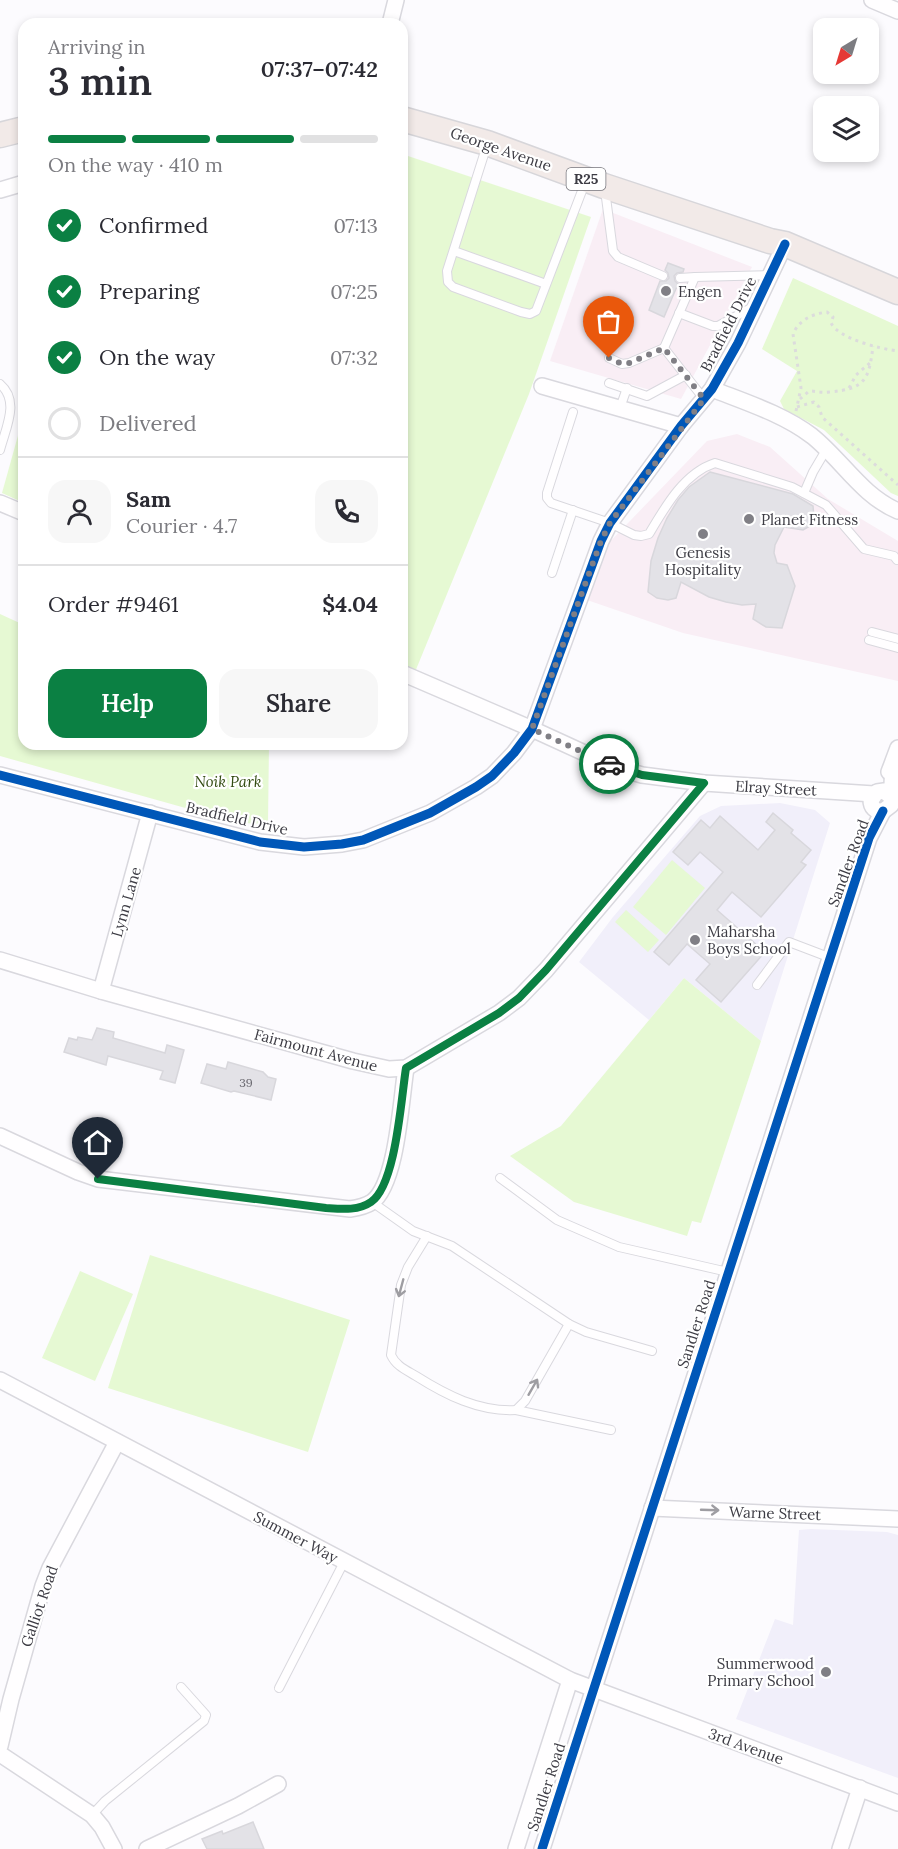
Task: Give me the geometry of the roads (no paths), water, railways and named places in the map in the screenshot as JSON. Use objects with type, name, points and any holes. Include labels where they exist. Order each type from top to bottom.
[{"type":"main road","name":"George Avenue","points":[[408,121],[487,143],[596,182],[898,306]]},
{"type":"main road","points":[[0,135],[18,130]]},
{"type":"main road","name":"George Avenue","points":[[776,254],[898,292]]},
{"type":"street","points":[[392,18],[396,0]]},
{"type":"street","points":[[872,0],[898,11]]},
{"type":"street","points":[[0,190],[18,185]]},
{"type":"street","name":"Bradfield Drive","points":[[0,775],[260,842],[304,847],[363,840],[430,813],[476,787],[502,767],[532,729],[601,541],[610,523],[681,426],[708,394],[738,343],[776,254]]},
{"type":"street","points":[[542,386],[681,426]]},
{"type":"street","points":[[708,394],[780,417],[812,436],[875,498],[898,511]]},
{"type":"street","points":[[0,502],[18,510]]},
{"type":"street","name":"Elray Street","points":[[408,676],[628,771],[659,778],[704,783],[847,792],[884,804]]},
{"type":"street","name":"Sandler Road","points":[[542,1849],[869,838],[884,804],[898,748]]},
{"type":"street","points":[[0,1136],[98,1179],[326,1208],[350,1209],[372,1202],[383,1190],[390,1173],[406,1068],[487,1021],[519,998],[546,970],[704,783]]},
{"type":"street","name":"Lynn Lane","points":[[101,991],[150,813]]},
{"type":"street","name":"Fairmount Avenue","points":[[0,960],[353,1062],[389,1068],[406,1068]]},
{"type":"street","name":"Summer Way","points":[[0,1380],[570,1680],[593,1689]]},
{"type":"street","name":"Galliot Road","points":[[0,1746],[43,1586],[117,1442]]},
{"type":"street","name":"Warne Street","points":[[652,1508],[897,1515]]},
{"type":"street","points":[[516,1849],[570,1680]]},
{"type":"street","name":"3rd Avenue","points":[[593,1689],[898,1803]]},
{"type":"street","points":[[0,1754],[92,1815],[102,1827],[114,1849]]},
{"type":"street","points":[[147,1849],[238,1806],[278,1784]]},
{"type":"street","points":[[840,1849],[860,1788]]},
{"type":"lane","points":[[487,143],[447,271],[448,282],[453,287],[521,312],[530,314],[536,311],[546,284],[596,182]]},
{"type":"lane","points":[[596,182],[613,251],[618,257],[663,276]]},
{"type":"lane","points":[[454,250],[546,284]]},
{"type":"lane","points":[[680,278],[695,277],[776,254]]},
{"type":"lane","points":[[609,358],[622,364],[629,363],[664,348],[695,277]]},
{"type":"lane","points":[[679,313],[703,324],[718,326],[755,305]]},
{"type":"lane","points":[[664,348],[686,375],[708,394]]},
{"type":"lane","points":[[609,383],[647,396],[686,375]]},
{"type":"lane","points":[[0,384],[9,393],[11,406],[0,450]]},
{"type":"lane","points":[[620,408],[627,388]]},
{"type":"lane","points":[[573,412],[547,493],[547,498],[551,503],[641,536],[649,534],[663,511],[687,481],[704,467],[715,463],[792,487],[804,493],[826,505],[864,549],[894,556],[897,560]]},
{"type":"lane","points":[[804,493],[826,450]]},
{"type":"lane","points":[[552,573],[573,510]]},
{"type":"lane","points":[[898,639],[871,636],[898,648]]},
{"type":"lane","points":[[757,985],[789,942],[831,958]]},
{"type":"lane","points":[[500,1178],[557,1220],[619,1248],[728,1272]]},
{"type":"lane","points":[[372,1202],[404,1225],[452,1246],[569,1324],[586,1332],[652,1352]]},
{"type":"lane","points":[[427,1236],[408,1267],[401,1285],[393,1359],[401,1367],[454,1398],[478,1406],[516,1410],[611,1430]]},
{"type":"lane","points":[[516,1410],[525,1401],[569,1324]]},
{"type":"lane","points":[[279,1688],[344,1562]]},
{"type":"lane","points":[[92,1815],[204,1721],[206,1715],[181,1687]]},
{"type":"place","name":"Engen","points":[[666,291]]},
{"type":"place","name":"Planet Fitness","points":[[749,519]]},
{"type":"place","name":"Genesis Hospitality","points":[[703,534]]},
{"type":"place","name":"Maharsha Boys School","points":[[695,940]]},
{"type":"place","name":"Summerwood Primary School","points":[[826,1672]]},
{"type":"park label","name":"Noik Park","points":[[228,781]]}]
